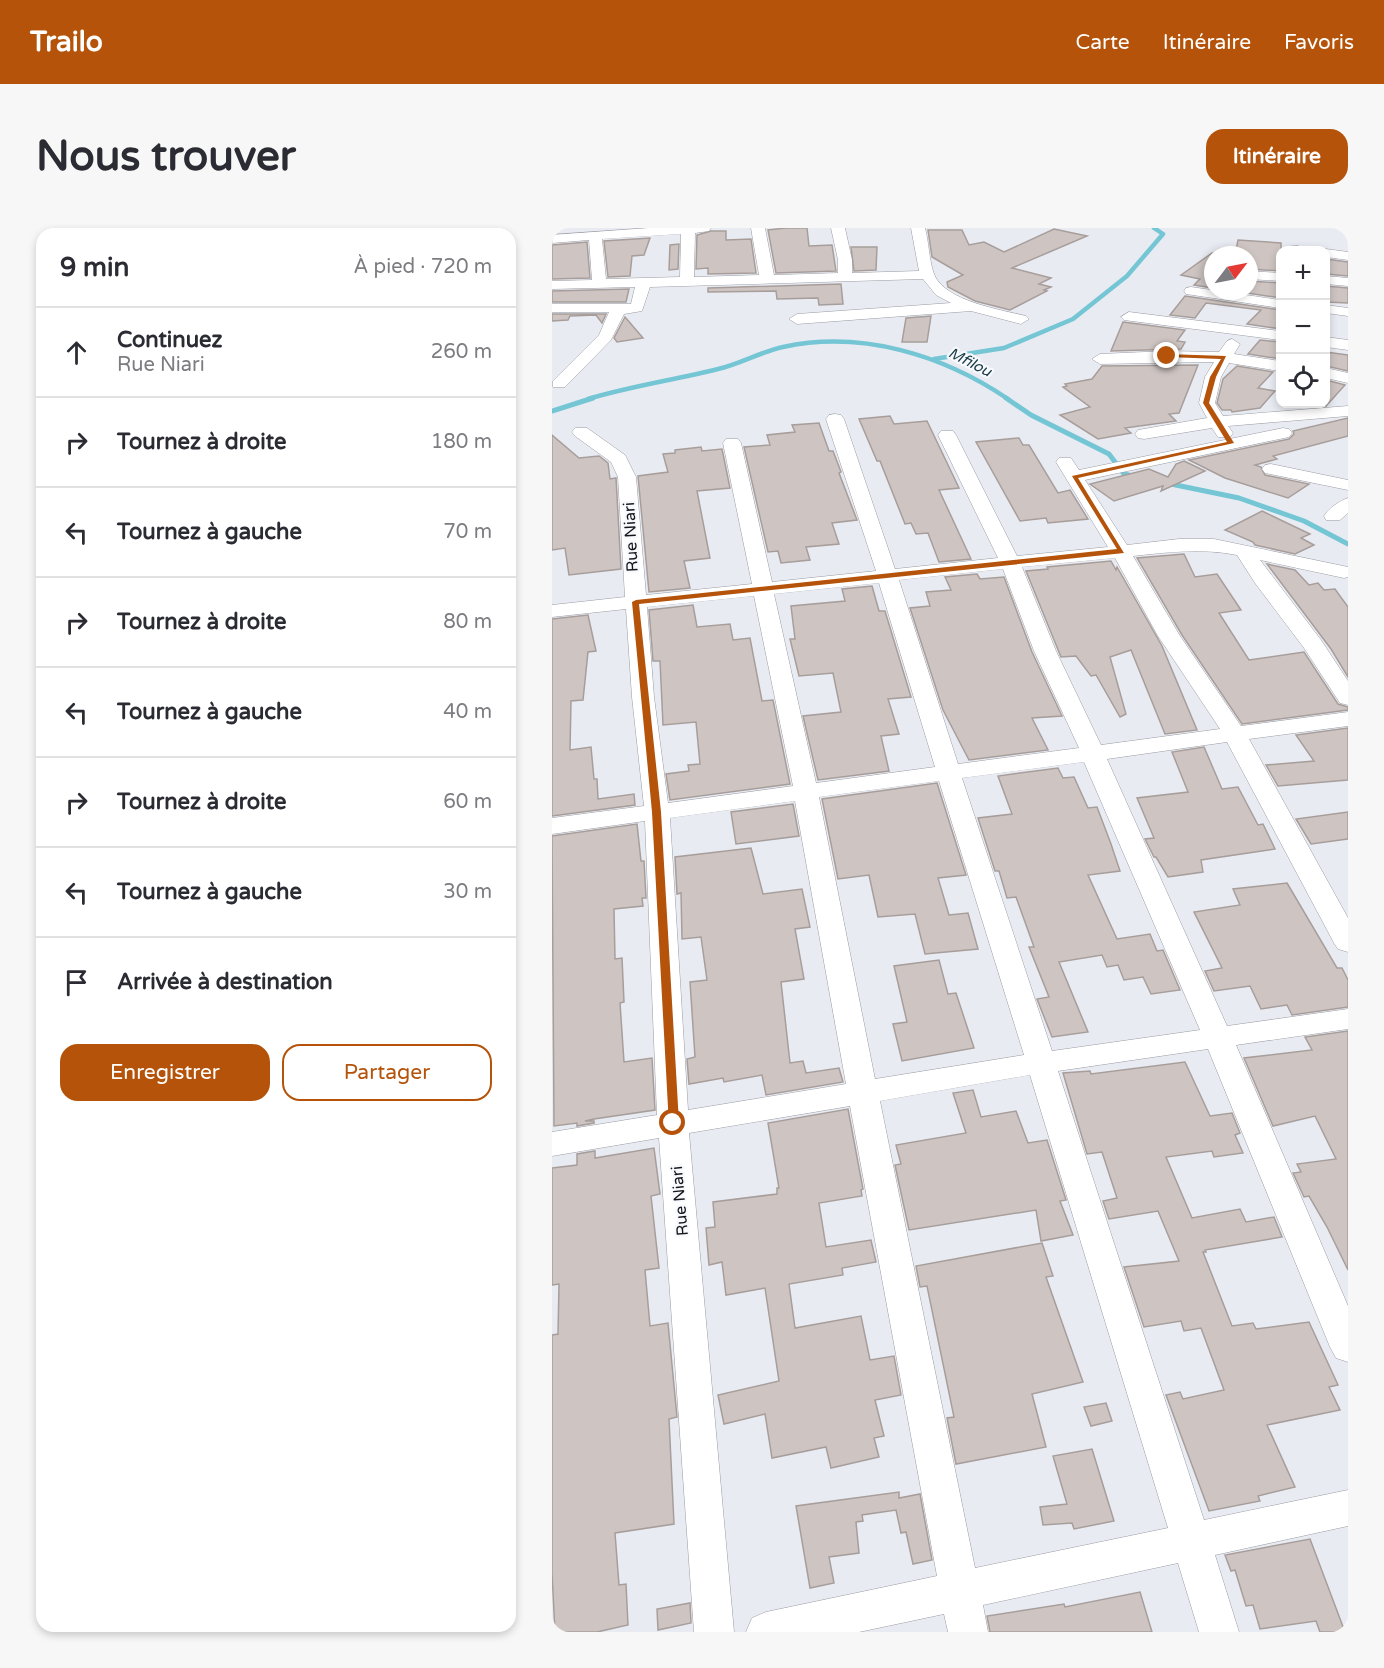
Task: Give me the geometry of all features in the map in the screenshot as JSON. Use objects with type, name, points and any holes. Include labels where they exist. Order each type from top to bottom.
[{"type":"street","points":[[687,281],[688,228]]},
{"type":"street","points":[[552,239],[604,233],[704,228]]},
{"type":"street","points":[[758,228],[766,278]]},
{"type":"street","points":[[838,228],[845,260],[845,276]]},
{"type":"street","points":[[918,228],[927,275],[935,289],[959,302],[1021,319]]},
{"type":"street","points":[[599,283],[604,233]]},
{"type":"street","points":[[1330,254],[1348,256]]},
{"type":"street","points":[[552,285],[927,275]]},
{"type":"street","points":[[1258,276],[1276,277]]},
{"type":"street","points":[[1330,280],[1348,282]]},
{"type":"street","points":[[637,308],[644,282]]},
{"type":"street","points":[[1191,291],[1276,303]]},
{"type":"street","points":[[797,319],[974,306]]},
{"type":"street","points":[[552,308],[637,308]]},
{"type":"street","points":[[559,384],[606,337],[618,310],[637,308]]},
{"type":"street","points":[[1330,310],[1348,312]]},
{"type":"street","points":[[1129,317],[1276,335]]},
{"type":"street","points":[[1231,443],[1206,403],[1213,377],[1239,330]]},
{"type":"street","points":[[1330,343],[1348,345]]},
{"type":"street","points":[[1100,359],[1167,356],[1224,357],[1276,365]]},
{"type":"street","points":[[1330,374],[1348,378]]},
{"type":"street","points":[[1144,434],[1217,420],[1273,414],[1348,411]]},
{"type":"street","points":[[835,419],[888,577],[1106,1262],[1219,1632]]},
{"type":"street","name":"Rue Niari","points":[[581,432],[619,459],[627,477],[636,602],[657,812],[673,1123],[714,1632]]},
{"type":"street","points":[[1283,433],[1115,467],[1070,470],[1121,551],[1169,636],[1234,735],[1348,943]]},
{"type":"street","points":[[947,435],[1011,564],[1045,651],[1218,1038],[1348,1347]]},
{"type":"street","points":[[732,443],[806,792],[928,1437],[968,1632]]},
{"type":"street","points":[[1271,469],[1348,485]]},
{"type":"street","points":[[552,611],[1179,545],[1214,545],[1344,572]]},
{"type":"street","points":[[1244,551],[1262,579],[1313,645],[1348,698]]},
{"type":"street","points":[[552,826],[1348,719]]},
{"type":"street","points":[[552,1144],[862,1091],[1348,1019]]},
{"type":"street","points":[[766,1632],[1348,1508]]},
{"type":"building","points":[[807,228],[809,246],[832,245],[836,271],[776,273],[768,230]]},
{"type":"building","points":[[1054,229],[1087,236],[1012,268],[1051,278],[1039,284],[1051,287],[1010,310],[975,301],[948,287],[947,282],[963,275],[932,257],[928,230],[962,230],[969,245],[984,242],[1004,252]]},
{"type":"building","points":[[711,231],[726,231],[726,240],[751,239],[756,273],[708,274],[708,268],[696,269],[697,235]]},
{"type":"building","points":[[650,238],[644,255],[632,256],[630,276],[608,277],[604,241]]},
{"type":"building","points":[[1238,240],[1281,243],[1281,246],[1276,246],[1276,271],[1258,270],[1258,246],[1237,246]]},
{"type":"building","points":[[587,242],[590,278],[552,279],[552,245]]},
{"type":"building","points":[[679,244],[678,269],[669,270],[670,245]]},
{"type":"building","points":[[851,247],[877,247],[876,270],[854,271]]},
{"type":"building","points":[[1204,259],[1204,287],[1194,285],[1200,279],[1181,275]]},
{"type":"building","points":[[1330,260],[1348,262],[1348,276],[1330,274]]},
{"type":"building","points":[[1258,282],[1276,283],[1276,297],[1258,295]]},
{"type":"building","points":[[841,284],[843,304],[819,305],[818,298],[777,299],[776,291],[708,292],[708,288]]},
{"type":"building","points":[[1330,286],[1348,288],[1348,303],[1330,302]]},
{"type":"building","points":[[629,289],[626,302],[552,302],[552,291]]},
{"type":"building","points":[[1185,296],[1276,309],[1276,328],[1247,324],[1261,310],[1206,303],[1195,318],[1170,315]]},
{"type":"building","points":[[552,314],[606,314],[602,323],[596,315],[570,316],[568,320],[552,321]]},
{"type":"building","points":[[931,316],[927,342],[902,342],[906,318]]},
{"type":"building","points":[[625,317],[643,338],[617,342],[614,338]]},
{"type":"building","points":[[1123,322],[1185,330],[1177,341],[1185,342],[1181,349],[1111,351]]},
{"type":"building","points":[[1260,340],[1276,342],[1276,358],[1248,354]]},
{"type":"building","points":[[1330,353],[1348,355],[1348,371],[1330,367]]},
{"type":"building","points":[[1198,365],[1179,413],[1169,414],[1176,421],[1125,428],[1131,433],[1098,439],[1060,415],[1090,407],[1063,387],[1067,386],[1065,384],[1092,379],[1102,366]]},
{"type":"building","points":[[1237,366],[1273,372],[1258,388],[1275,391],[1260,408],[1232,412],[1222,410],[1217,403],[1223,379]]},
{"type":"building","points":[[1330,381],[1345,385],[1330,402]]},
{"type":"building","points":[[890,416],[894,424],[927,421],[959,488],[939,490],[971,559],[939,562],[928,533],[916,534],[911,523],[905,524],[880,461],[877,461],[859,419]]},
{"type":"building","points":[[1348,418],[1348,436],[1273,456],[1277,459],[1255,465],[1261,467],[1265,475],[1309,484],[1288,498],[1225,478],[1189,460],[1289,439],[1294,434],[1293,431]]},
{"type":"building","points":[[819,423],[829,451],[833,451],[857,520],[832,523],[839,544],[806,547],[810,560],[781,563],[778,551],[768,552],[744,447],[770,445],[767,435],[795,432],[792,425]]},
{"type":"building","points":[[552,435],[579,458],[599,456],[608,463],[610,479],[616,478],[621,569],[569,575],[565,548],[552,550]]},
{"type":"building","points":[[1019,438],[1023,445],[1029,445],[1058,493],[1070,490],[1088,519],[1048,523],[1046,518],[1020,521],[976,442]]},
{"type":"building","points":[[701,447],[702,451],[722,449],[730,488],[697,491],[710,558],[684,561],[690,588],[649,592],[638,476],[668,472],[663,454]]},
{"type":"building","points":[[1184,461],[1205,471],[1161,491],[1163,486],[1114,501],[1090,484],[1149,469],[1168,477],[1176,464]]},
{"type":"building","points":[[1262,511],[1310,534],[1301,538],[1314,545],[1295,554],[1255,545],[1225,530]]},
{"type":"building","points":[[1184,554],[1195,577],[1217,574],[1241,610],[1219,613],[1249,660],[1304,652],[1338,704],[1348,707],[1348,710],[1242,724],[1182,635],[1137,558]]},
{"type":"building","points":[[1111,561],[1116,570],[1117,567],[1162,646],[1197,730],[1165,734],[1131,650],[1110,657],[1126,714],[1120,717],[1096,675],[1091,676],[1076,656],[1061,657],[1026,571]]},
{"type":"building","points":[[1267,564],[1295,570],[1309,585],[1318,583],[1324,590],[1335,589],[1348,607],[1348,677],[1331,649]]},
{"type":"building","points":[[977,574],[980,579],[1004,577],[1032,652],[1062,716],[1032,718],[1048,750],[969,760],[943,710],[910,608],[930,606],[926,592],[951,590],[945,577]]},
{"type":"building","points":[[872,586],[879,611],[885,611],[911,697],[888,699],[899,734],[881,736],[889,771],[818,780],[803,716],[841,712],[833,673],[799,676],[790,639],[795,639],[791,606],[845,601],[842,589]]},
{"type":"building","points":[[693,605],[697,627],[730,624],[733,640],[750,638],[762,701],[773,700],[790,784],[670,800],[666,774],[689,771],[688,765],[700,764],[696,722],[663,725],[660,661],[653,661],[649,610]]},
{"type":"building","points":[[588,615],[596,651],[588,652],[583,700],[571,701],[570,750],[591,747],[598,799],[634,794],[635,805],[552,816],[552,619]]},
{"type":"building","points":[[1348,728],[1348,780],[1278,786],[1266,765],[1314,761],[1296,735]]},
{"type":"building","points":[[1204,747],[1222,789],[1238,787],[1258,825],[1263,824],[1275,849],[1201,860],[1203,872],[1168,877],[1145,839],[1154,838],[1137,798],[1188,792],[1172,752]]},
{"type":"building","points":[[1058,768],[1063,778],[1074,777],[1088,808],[1097,807],[1111,844],[1120,871],[1088,875],[1117,939],[1150,934],[1157,951],[1163,950],[1180,990],[1151,994],[1143,977],[1124,980],[1118,965],[1107,967],[1102,955],[1059,962],[1088,1032],[1052,1037],[1037,999],[1049,997],[1029,947],[1034,947],[1016,897],[1007,898],[999,871],[995,871],[978,818],[1012,814],[998,776]]},
{"type":"building","points":[[937,783],[966,875],[938,878],[949,915],[968,913],[978,949],[925,954],[915,914],[878,917],[869,875],[838,879],[822,799]]},
{"type":"building","points":[[793,804],[799,836],[736,844],[731,812]]},
{"type":"building","points":[[1348,812],[1348,839],[1311,844],[1296,819]]},
{"type":"building","points":[[637,824],[641,861],[644,861],[646,898],[642,898],[643,906],[614,909],[615,959],[622,958],[624,1002],[620,1003],[624,1062],[652,1058],[655,1110],[594,1119],[585,1121],[594,1121],[594,1123],[577,1126],[577,1123],[554,1126],[552,836]]},
{"type":"building","points":[[751,848],[763,894],[802,889],[810,927],[795,929],[804,979],[781,982],[790,1063],[803,1061],[806,1073],[839,1068],[843,1082],[766,1095],[762,1075],[724,1082],[723,1078],[689,1084],[687,1059],[695,1057],[690,982],[707,980],[701,937],[682,939],[681,893],[677,894],[675,857]]},
{"type":"building","points":[[1287,883],[1337,968],[1342,968],[1348,980],[1348,1007],[1292,1015],[1287,1005],[1261,1009],[1250,986],[1214,991],[1205,971],[1222,968],[1194,912],[1240,905],[1233,889]]},
{"type":"building","points":[[939,960],[948,994],[956,993],[974,1048],[902,1061],[893,1024],[907,1022],[894,966]]},
{"type":"building","points":[[1348,1031],[1348,1270],[1327,1227],[1309,1196],[1304,1197],[1293,1173],[1301,1172],[1297,1164],[1336,1159],[1315,1116],[1273,1126],[1244,1058],[1312,1050],[1305,1037]]},
{"type":"building","points":[[1185,1062],[1210,1116],[1232,1113],[1240,1133],[1235,1135],[1243,1153],[1214,1157],[1212,1151],[1166,1157],[1192,1218],[1240,1209],[1246,1222],[1274,1217],[1282,1237],[1203,1252],[1232,1326],[1253,1323],[1256,1329],[1309,1322],[1338,1385],[1329,1387],[1340,1410],[1267,1425],[1295,1487],[1258,1496],[1260,1501],[1209,1511],[1166,1395],[1180,1392],[1183,1399],[1224,1390],[1201,1328],[1184,1331],[1181,1321],[1144,1327],[1124,1267],[1179,1261],[1158,1211],[1109,1219],[1103,1201],[1117,1198],[1102,1152],[1087,1154],[1063,1073],[1090,1071],[1091,1074]]},
{"type":"building","points":[[973,1090],[981,1117],[1016,1111],[1028,1143],[1047,1140],[1066,1200],[1060,1201],[1073,1235],[1041,1241],[1036,1210],[909,1230],[895,1165],[901,1164],[896,1145],[966,1133],[953,1093]]},
{"type":"building","points":[[848,1109],[863,1189],[861,1190],[862,1196],[819,1203],[826,1247],[871,1240],[876,1262],[842,1268],[843,1275],[789,1284],[795,1328],[861,1316],[870,1360],[894,1356],[901,1395],[875,1400],[884,1436],[874,1438],[879,1457],[831,1468],[826,1447],[772,1458],[765,1414],[724,1424],[718,1395],[779,1381],[765,1288],[726,1295],[722,1262],[709,1265],[706,1228],[715,1227],[713,1202],[777,1194],[777,1188],[779,1188],[768,1123]]},
{"type":"building","points":[[654,1148],[660,1194],[651,1196],[659,1268],[645,1270],[650,1326],[668,1323],[677,1417],[669,1419],[674,1524],[615,1533],[619,1585],[626,1584],[628,1625],[597,1632],[555,1632],[552,1573],[552,1335],[558,1334],[559,1284],[552,1285],[552,1168],[577,1165],[577,1154],[595,1151],[595,1158]]},
{"type":"building","points":[[1042,1243],[1053,1276],[1046,1277],[1083,1382],[1032,1394],[1046,1447],[956,1464],[947,1418],[954,1417],[927,1286],[920,1287],[916,1266]]},
{"type":"building","points":[[1106,1403],[1112,1421],[1091,1426],[1084,1407]]},
{"type":"building","points":[[1092,1449],[1114,1521],[1074,1529],[1072,1523],[1043,1525],[1040,1507],[1067,1504],[1053,1456]]},
{"type":"building","points":[[899,1492],[899,1498],[920,1494],[932,1560],[913,1564],[906,1532],[901,1533],[896,1510],[862,1515],[863,1521],[856,1522],[859,1553],[829,1557],[834,1583],[810,1588],[796,1506]]},
{"type":"building","points":[[1310,1539],[1345,1632],[1320,1632],[1316,1621],[1260,1629],[1253,1605],[1246,1606],[1235,1570],[1231,1571],[1225,1555]]},
{"type":"building","points":[[1140,1592],[1152,1632],[990,1632],[987,1616],[1064,1604],[1065,1607]]},
{"type":"building","points":[[690,1603],[691,1623],[658,1630],[657,1609]]},
{"type":"waterway","points":[[934,359],[1004,348],[1073,319],[1127,276],[1163,234],[1154,228]]},
{"type":"waterway","name":"Mfilou","points":[[588,399],[726,367],[783,347],[842,342],[872,344],[929,359],[983,383],[1008,399]]},
{"type":"waterway","name":"Mfilou","points":[[552,411],[593,398]]},
{"type":"waterway","name":"Mfilou","points":[[1006,398],[1031,415],[1109,454],[1124,474],[1133,476]]},
{"type":"waterway","name":"Mfilou","points":[[1166,483],[1239,498],[1304,521],[1348,544]]},
{"type":"route","points":[[673,1123],[657,812],[643,697],[636,602],[1121,551],[1074,477],[1231,443],[1206,403],[1213,377],[1224,357],[1167,356]]}]
